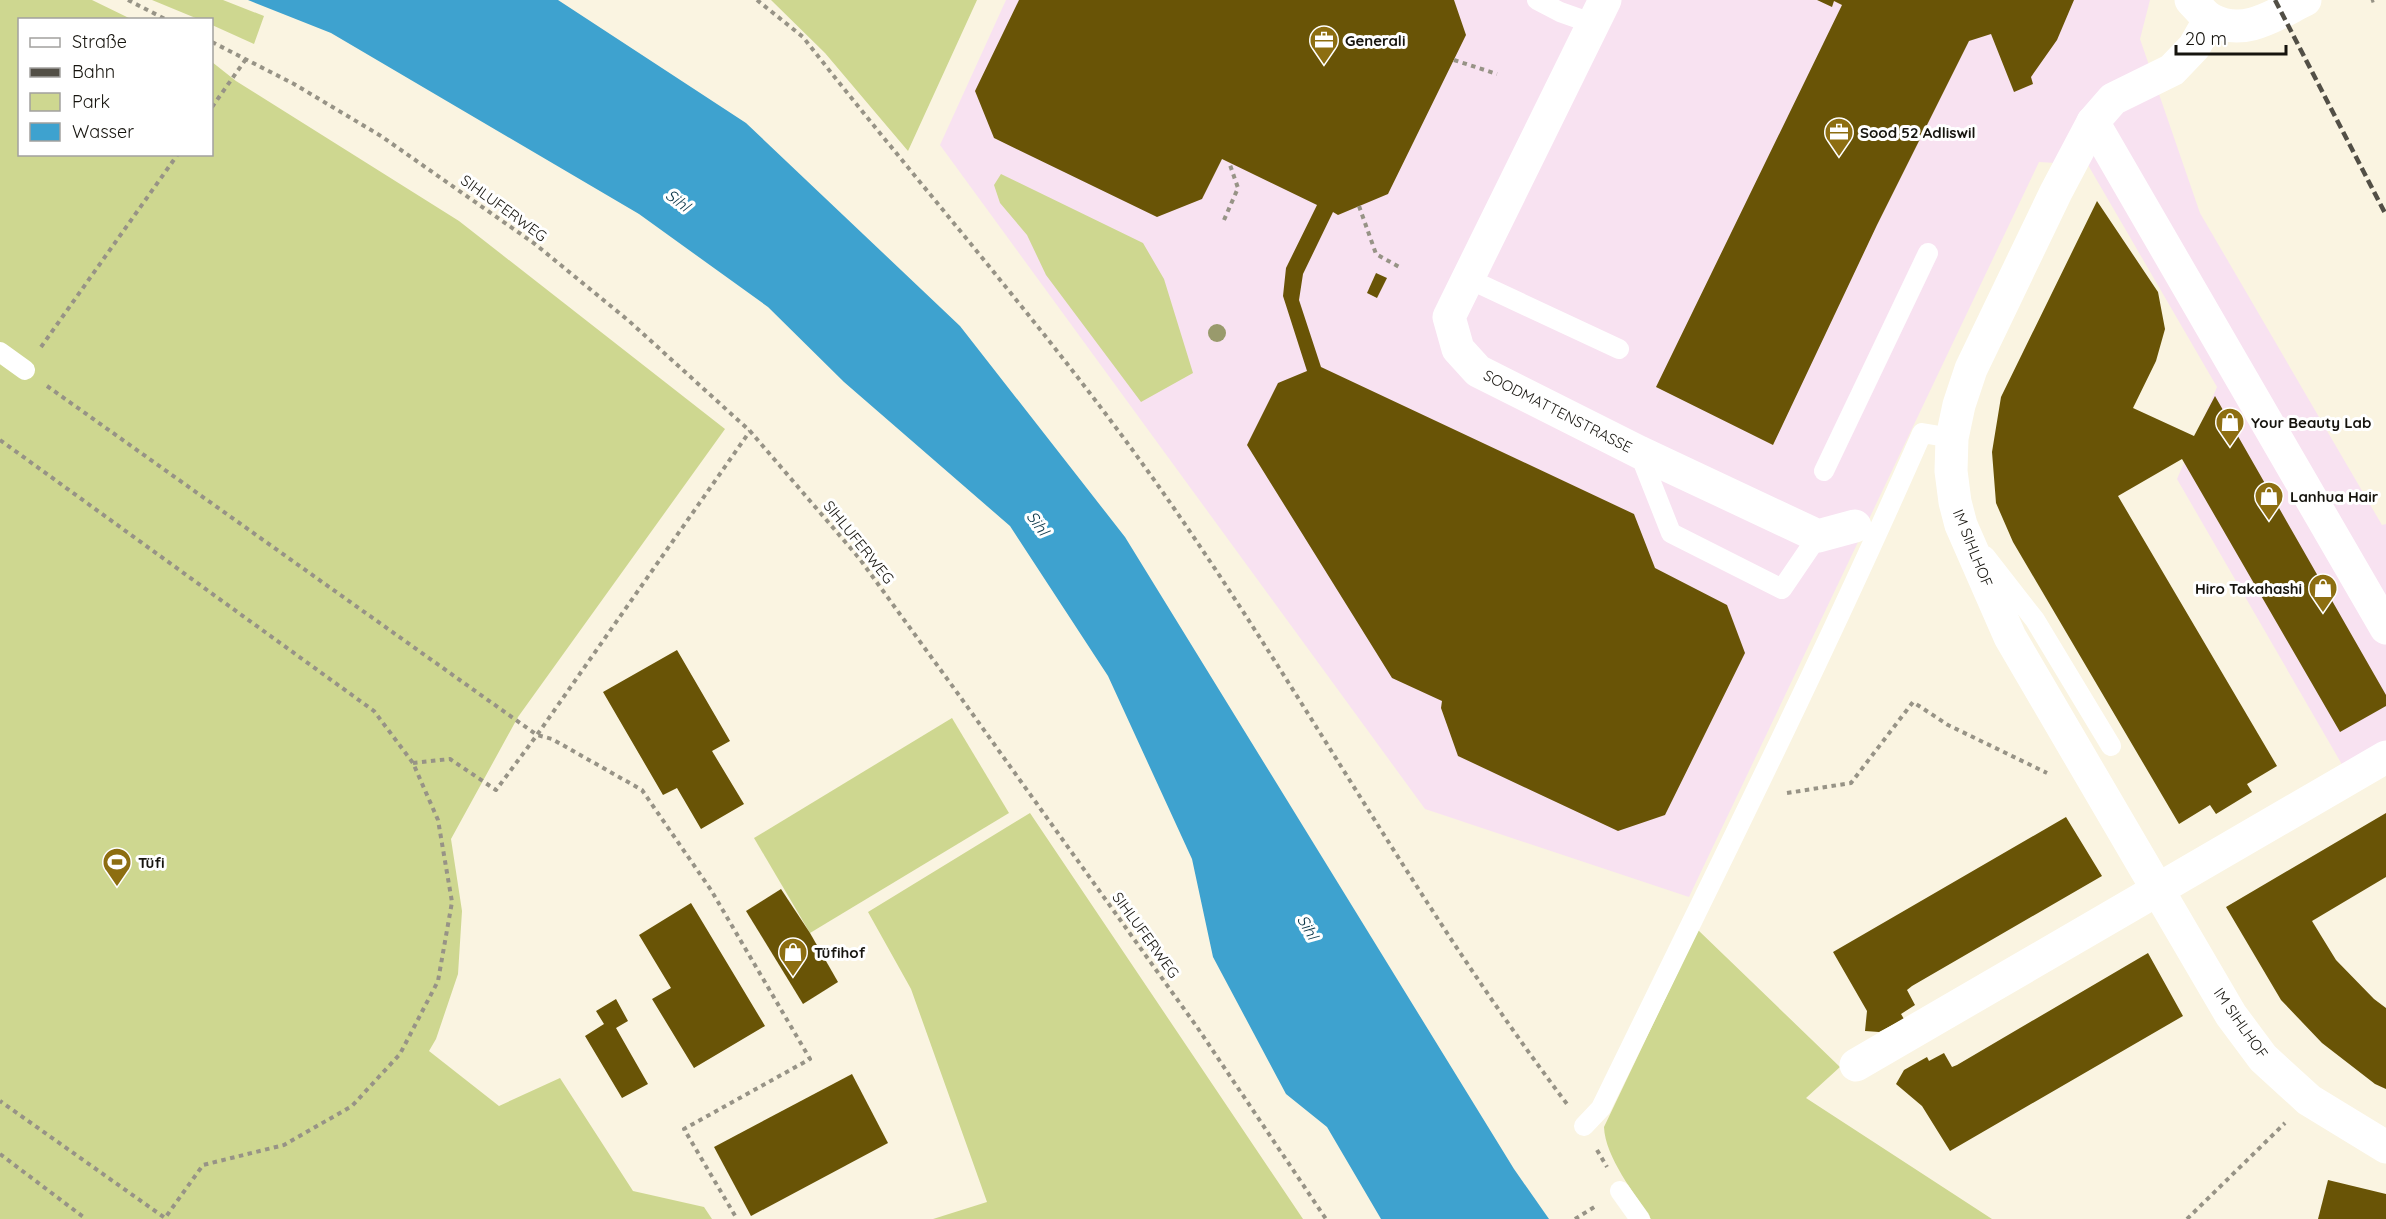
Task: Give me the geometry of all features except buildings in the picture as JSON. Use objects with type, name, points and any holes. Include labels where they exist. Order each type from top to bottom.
[{"type":"street","points":[[2201,10],[2229,26],[2257,24],[2298,2]]},
{"type":"street","name":"IM SIHLHOF","points":[[2201,10],[2194,47],[2172,70],[2113,99],[2093,122],[2056,192],[1971,369],[1959,405],[1952,438],[1951,471],[1955,502],[1961,525],[2010,637],[2231,1015],[2263,1058],[2309,1100],[2386,1147]]},
{"type":"street","name":"SOODMATTENSTRASSE","points":[[1599,12],[1449,317],[1458,349],[1478,371],[1639,452],[1818,536]]},
{"type":"street","points":[[2093,122],[2386,628]]},
{"type":"street","points":[[1818,536],[1866,531]]},
{"type":"street","points":[[1856,1065],[2386,757]]},
{"type":"lane","points":[[1537,0],[1560,12],[1599,12]]},
{"type":"lane","points":[[1824,471],[1928,253]]},
{"type":"lane","points":[[1469,279],[1619,349]]},
{"type":"lane","points":[[0,352],[24,370]]},
{"type":"lane","points":[[1584,1126],[1601,1108],[1756,790],[1866,531],[1922,433],[1952,438]]},
{"type":"lane","points":[[1639,452],[1671,533],[1782,589],[1818,536]]},
{"type":"lane","points":[[1961,525],[2035,620],[2111,746]]},
{"type":"lane","points":[[1620,1191],[1640,1219]]},
{"type":"path","points":[[128,0],[163,18]]},
{"type":"path","points":[[757,0],[803,37],[1071,369],[1168,499],[1242,607],[1445,931],[1532,1057],[1584,1126],[1620,1191]]},
{"type":"path","name":"SIHLUFERWEG","points":[[213,42],[294,84],[381,136],[535,244],[629,321],[750,431],[859,558],[1197,1027],[1326,1219]]},
{"type":"path","points":[[213,106],[246,59]]},
{"type":"path","points":[[1454,60],[1497,74]]},
{"type":"path","points":[[177,156],[24,370],[537,735],[552,739],[642,790],[711,890],[810,1059],[684,1129],[736,1219]]},
{"type":"path","points":[[1224,220],[1238,188],[1229,162]]},
{"type":"path","points":[[1359,206],[1376,254],[1401,268]]},
{"type":"path","points":[[413,763],[450,759],[496,790],[750,431]]},
{"type":"path","points":[[0,440],[374,711],[413,763],[438,820],[452,902],[438,981],[400,1054],[352,1106],[284,1145],[203,1165],[165,1219],[0,1101]]},
{"type":"path","points":[[1756,790],[1775,795],[1851,783],[1913,702],[1948,725],[2067,783],[2094,781]]},
{"type":"path","points":[[2187,1219],[2309,1100]]},
{"type":"path","points":[[0,1154],[86,1219]]},
{"type":"path","points":[[1575,1219],[1601,1203]]},
{"type":"shaded area","points":[[1006,0],[2150,0],[2140,39],[2200,213],[2382,525],[2386,524],[2386,745],[2344,768],[2177,479],[2217,387],[2088,165],[2039,162],[1689,897],[1425,809],[940,145]]},
{"type":"green space","points":[[0,0],[92,0],[129,18],[18,18],[18,156],[213,156],[213,63],[236,81],[459,221],[725,429],[518,717],[451,839],[462,911],[458,974],[436,1039],[429,1051],[499,1106],[560,1078],[633,1191],[704,1207],[712,1219],[0,1219]]},
{"type":"green space","points":[[152,0],[223,0],[264,16],[254,44],[213,25],[213,18],[196,18]]},
{"type":"green space","points":[[771,0],[977,0],[908,151],[825,53]]},
{"type":"green space","points":[[1001,174],[1143,243],[1164,279],[1193,373],[1141,402],[1046,275],[1027,235],[1000,203],[994,185]]},
{"type":"green space","points":[[952,718],[1009,813],[810,933],[754,838]]},
{"type":"green space","points":[[1030,813],[1303,1219],[933,1219],[987,1202],[911,989],[868,912]]},
{"type":"green space","points":[[1698,930],[1840,1067],[1806,1098],[1992,1219],[1651,1219],[1615,1163],[1604,1127]]},
{"type":"water","name":"Sihl","points":[[248,0],[558,0],[746,123],[960,326],[1125,537],[1514,1169],[1549,1219],[1381,1219],[1327,1127],[1286,1094],[1213,957],[1192,859],[1108,676],[1010,526],[844,382],[768,307],[639,214],[331,33]]},
{"type":"railway","points":[[2275,0],[2386,215]]},
{"type":"place","name":"Generali","points":[[1324,66]]},
{"type":"place","name":"Sood 52 Adliswil","points":[[1839,158]]},
{"type":"place","name":"Your Beauty Lab","points":[[2230,448]]},
{"type":"place","name":"Lanhua Hair","points":[[2269,522]]},
{"type":"place","name":"Hiro Takahashi","points":[[2323,614]]},
{"type":"place","name":"Tüfi","points":[[117,888]]},
{"type":"place","name":"Tüfihof","points":[[793,978]]}]
